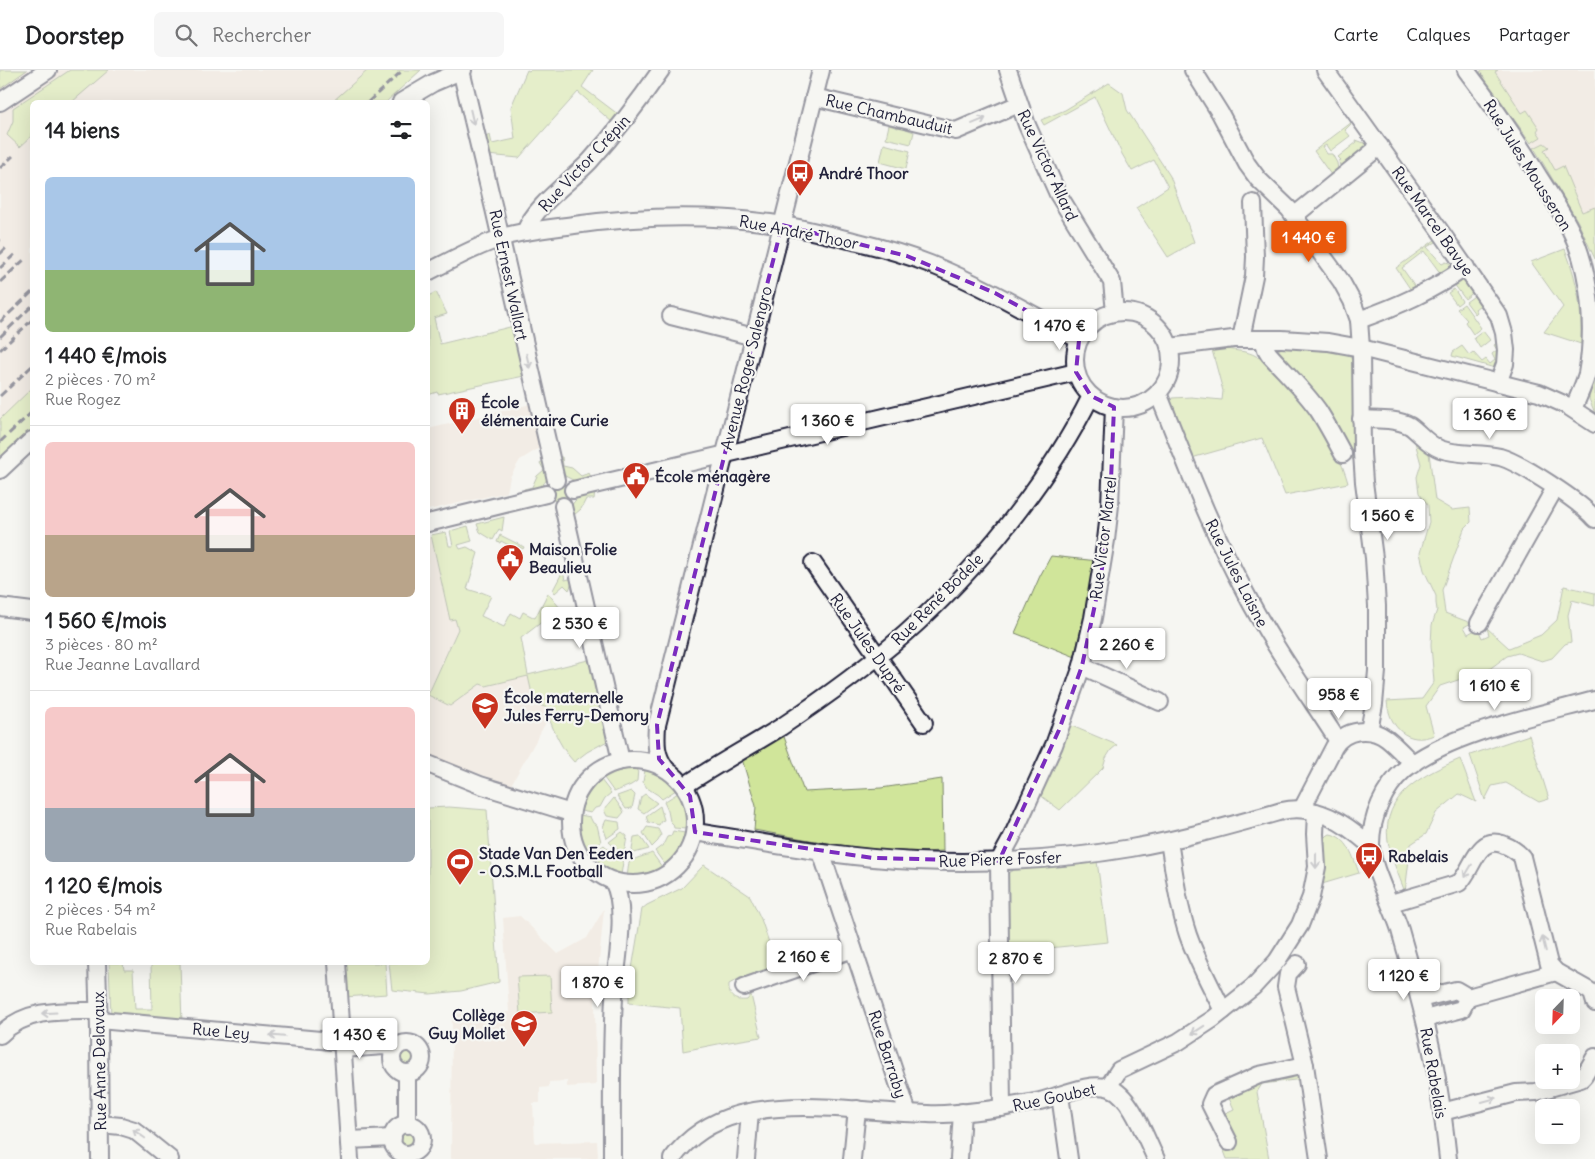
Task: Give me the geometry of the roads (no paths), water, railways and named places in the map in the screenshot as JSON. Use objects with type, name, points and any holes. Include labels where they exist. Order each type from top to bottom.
[{"type":"street","points":[[0,102],[48,70]]},
{"type":"street","points":[[401,100],[421,80],[437,70]]},
{"type":"street","points":[[403,100],[462,70]]},
{"type":"street","name":"Rue Ernest Wallart","points":[[462,70],[556,480]]},
{"type":"street","name":"Rue Victor Crépin","points":[[525,232],[536,213],[580,171],[610,138],[634,109],[661,70]]},
{"type":"street","name":"Avenue Roger Salengro","points":[[626,760],[640,756],[646,750],[657,725],[821,70]]},
{"type":"street","name":"Rue Victor Allard","points":[[1008,70],[1019,104],[1058,194],[1112,282],[1115,312]]},
{"type":"street","points":[[1193,70],[1226,124],[1246,164],[1294,216],[1346,287],[1359,320],[1362,348],[1361,419],[1364,482],[1373,552],[1377,606],[1377,672],[1369,731]]},
{"type":"street","name":"Rue Marcel Bavye","points":[[1325,70],[1466,267],[1502,322],[1506,350],[1505,364],[1498,383]]},
{"type":"street","name":"Rue Jules Mousseron","points":[[1466,70],[1524,152],[1565,219],[1579,252],[1589,295],[1592,327],[1587,373],[1573,410]]},
{"type":"street","name":"Rue Chambauduit","points":[[814,97],[956,131],[1019,104]]},
{"type":"street","points":[[1294,216],[1380,146]]},
{"type":"street","points":[[1241,339],[1256,257],[1253,203]]},
{"type":"street","name":"Rue André Thoor","points":[[430,271],[477,247],[500,238],[525,232],[612,220],[676,217],[731,219],[782,225],[875,246],[930,264],[995,293],[1079,340]]},
{"type":"street","points":[[1359,320],[1420,296],[1466,267]]},
{"type":"street","points":[[1115,312],[1129,312],[1143,316],[1155,324],[1164,334],[1170,347],[1171,367],[1168,376],[1158,393],[1141,405],[1114,408],[1102,404],[1084,389],[1076,372],[1075,350],[1084,330],[1102,316],[1115,312]]},
{"type":"street","points":[[670,316],[754,337]]},
{"type":"street","points":[[1170,347],[1226,339],[1262,339],[1314,341],[1362,348],[1539,394],[1557,400],[1595,424]]},
{"type":"street","points":[[1262,339],[1269,354],[1318,410],[1343,454]]},
{"type":"street","points":[[573,490],[1076,372]]},
{"type":"street","name":"Rue Jules Laisne","points":[[1158,393],[1196,490],[1235,575],[1276,647],[1338,741]]},
{"type":"street","name":"Rue René Bodele","points":[[684,786],[782,726],[877,657],[934,607],[992,543],[1047,471],[1069,437],[1091,396]]},
{"type":"street","name":"Rue Victor Martel","points":[[999,861],[1054,745],[1082,666],[1093,618],[1106,540],[1110,505],[1114,408]]},
{"type":"street","points":[[1361,419],[1394,421],[1408,425],[1429,444],[1442,450],[1501,458],[1515,464],[1555,488],[1580,505],[1595,519]]},
{"type":"street","points":[[0,470],[30,442]]},
{"type":"street","points":[[556,480],[565,480],[573,490],[572,498],[563,506],[550,502],[546,494],[549,484],[556,480]]},
{"type":"street","points":[[1479,623],[1555,488]]},
{"type":"street","points":[[430,523],[546,494]]},
{"type":"street","points":[[563,506],[626,760]]},
{"type":"street","name":"Rue Jules Dupré","points":[[812,563],[924,723]]},
{"type":"street","points":[[0,607],[30,611]]},
{"type":"street","points":[[1082,666],[1160,702]]},
{"type":"street","points":[[1413,764],[1387,739],[1376,733],[1369,731],[1346,734],[1338,741],[1309,811],[1340,822],[1370,845],[1375,818],[1384,796],[1393,781],[1413,764],[1435,751],[1476,734],[1595,700]]},
{"type":"street","name":"Avenue Roger Salengro","points":[[657,725],[657,754],[661,764],[666,769]]},
{"type":"street","points":[[626,760],[649,762],[666,769],[684,786],[694,808],[695,832],[687,854],[677,867],[658,880],[641,884],[613,881],[595,872],[582,858],[576,848],[570,825],[576,796],[586,781],[610,764],[626,760]]},
{"type":"street","points":[[430,765],[480,785],[571,814]]},
{"type":"street","name":"Rue Pierre Fosfer","points":[[695,832],[873,858],[916,861],[999,861],[1086,854],[1169,841],[1290,809],[1309,811]]},
{"type":"street","name":"Rue Goubet","points":[[672,1159],[691,1138],[713,1123],[750,1112],[797,1108],[858,1109],[930,1114],[962,1112],[1002,1108],[1091,1086],[1108,1087],[1118,1070],[1178,1042],[1204,1026],[1253,987],[1270,970],[1304,916],[1311,897],[1316,876],[1309,811]]},
{"type":"street","points":[[1169,841],[1180,909],[1188,937],[1223,1011]]},
{"type":"street","points":[[1391,903],[1459,883],[1466,875],[1483,846],[1492,843],[1503,844],[1515,850],[1522,857],[1548,960],[1556,972],[1592,993],[1595,1003]]},
{"type":"street","name":"Rue Rabelais","points":[[1370,845],[1377,869],[1391,903],[1425,1018],[1442,1112],[1448,1159]]},
{"type":"street","name":"Rue Barraby","points":[[822,852],[908,1113]]},
{"type":"street","points":[[999,861],[1002,1108]]},
{"type":"street","points":[[612,1159],[614,998],[621,920],[619,894],[613,881]]},
{"type":"street","points":[[621,920],[632,895],[641,884]]},
{"type":"street","points":[[744,986],[854,949]]},
{"type":"street","points":[[1296,964],[1288,974],[1286,988],[1305,1065],[1319,1159]]},
{"type":"street","name":"Rue Anne Delavaux","points":[[97,965],[100,1159]]},
{"type":"street","points":[[337,965],[350,1159]]},
{"type":"street","points":[[1420,1000],[1456,990],[1468,997],[1556,972]]},
{"type":"street","points":[[1425,1018],[1462,1010],[1468,997]]},
{"type":"street","name":"Rue Ley","points":[[0,1035],[13,1024],[32,1015],[46,1013],[98,1016],[343,1045],[384,1046],[396,1049]]},
{"type":"street","points":[[409,1043],[416,1046],[421,1052],[422,1059],[420,1066],[414,1071],[407,1073],[399,1070],[394,1064],[392,1056],[402,1044],[409,1043]]},
{"type":"street","points":[[1442,1112],[1516,1093],[1536,1092],[1581,1079],[1590,1079],[1595,1057]]},
{"type":"street","points":[[1228,1142],[1210,1104],[1214,1095],[1259,1075],[1305,1065]]},
{"type":"street","points":[[407,1073],[407,1124]]},
{"type":"street","points":[[1108,1087],[1119,1093],[1127,1102],[1156,1159]]},
{"type":"street","points":[[1060,1095],[1069,1159]]},
{"type":"street","points":[[852,1159],[858,1109]]},
{"type":"street","points":[[746,1159],[750,1112]]},
{"type":"street","points":[[959,1159],[962,1112]]},
{"type":"street","points":[[100,1124],[121,1126],[134,1130],[170,1159]]},
{"type":"street","points":[[407,1124],[415,1126],[422,1136],[420,1147],[411,1156],[398,1150],[394,1145],[393,1138],[397,1128],[407,1124]]},
{"type":"street","points":[[349,1140],[393,1138]]},
{"type":"railway","points":[[370,100],[403,70]]},
{"type":"railway","points":[[0,168],[13,156]]},
{"type":"railway","points":[[0,254],[8,246]]},
{"type":"railway","points":[[0,268],[15,254]]},
{"type":"railway","points":[[0,282],[26,258]]},
{"type":"railway","points":[[0,322],[30,294]]},
{"type":"railway","points":[[0,337],[30,308]]},
{"type":"railway","points":[[0,350],[30,322]]},
{"type":"railway","points":[[0,396],[30,368]]},
{"type":"railway","points":[[0,442],[30,414]]},
{"type":"place","name":"André Thoor","points":[[800,197]]},
{"type":"place","name":"École élémentaire Curie","points":[[462,435]]},
{"type":"place","name":"École ménagère","points":[[636,500]]},
{"type":"place","name":"Maison Folie Beaulieu","points":[[510,582]]},
{"type":"place","name":"École maternelle Jules Ferry-Demory","points":[[485,730]]},
{"type":"place","name":"Rabelais","points":[[1369,880]]},
{"type":"place","name":"Stade Van Den Eeden - O.S.M.L Football","points":[[460,886]]},
{"type":"place","name":"Collège Guy Mollet","points":[[524,1048]]}]
